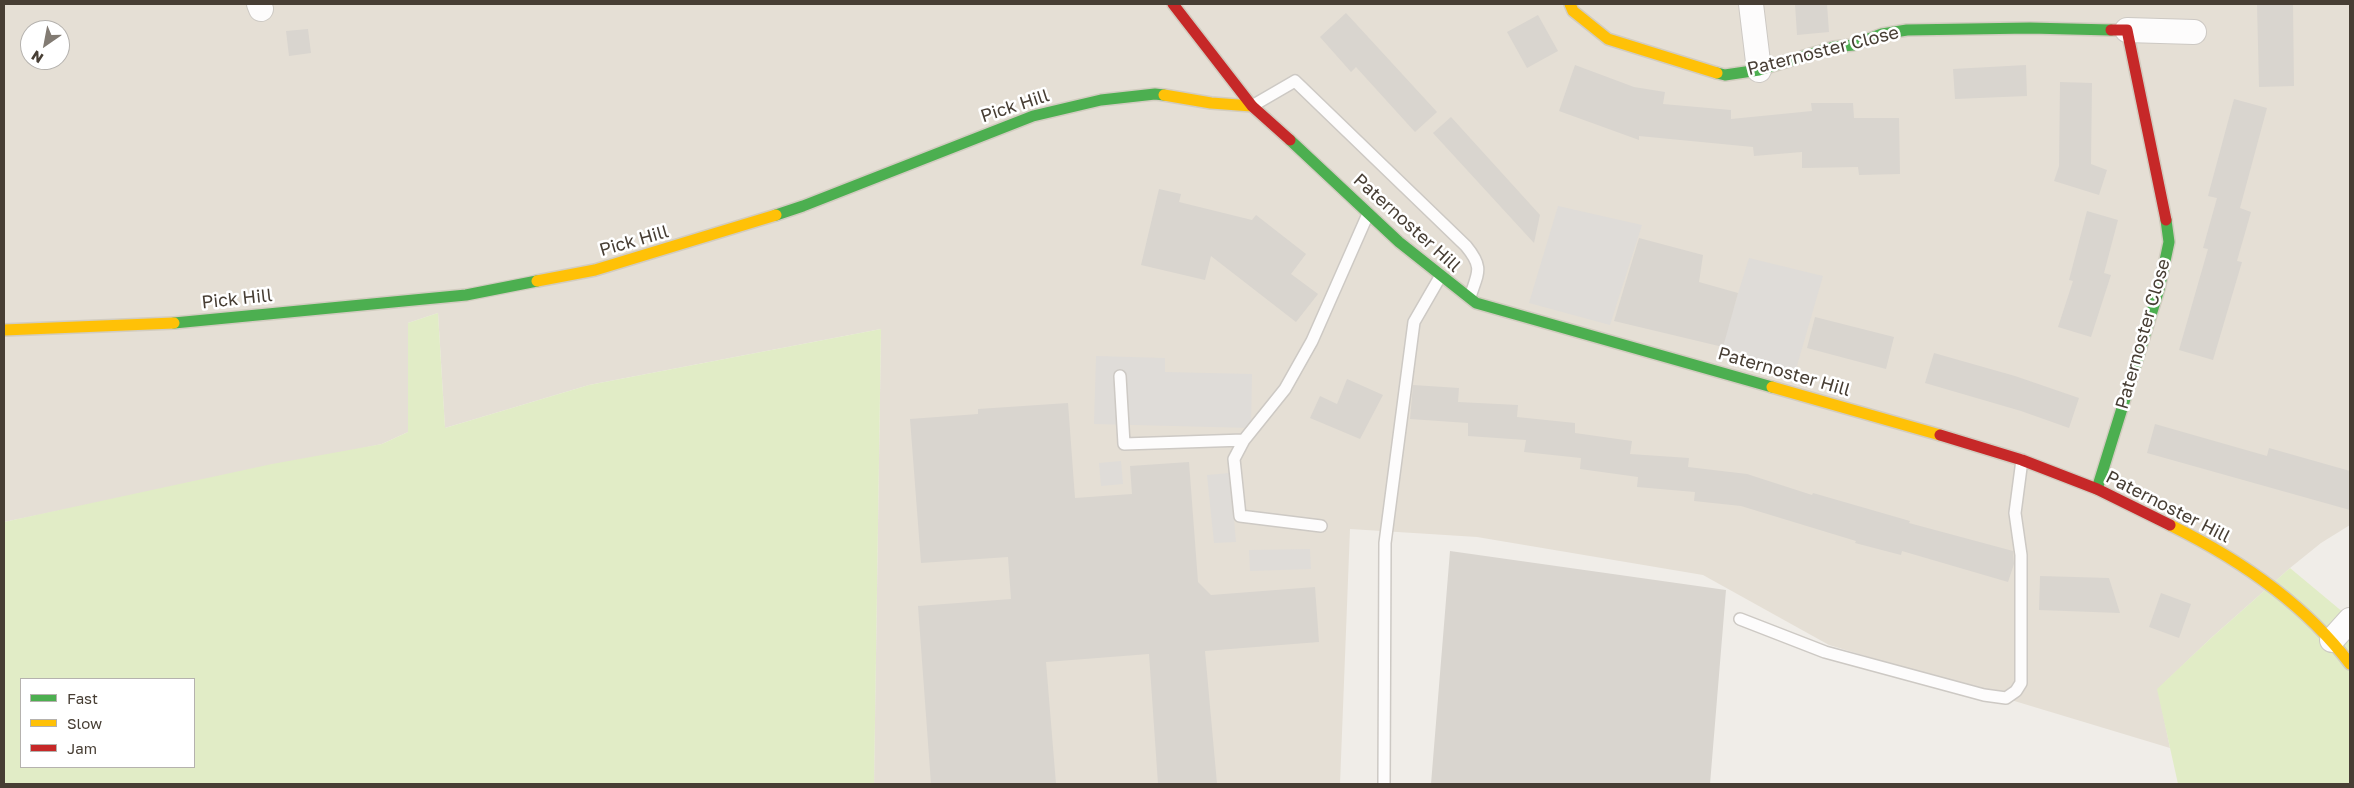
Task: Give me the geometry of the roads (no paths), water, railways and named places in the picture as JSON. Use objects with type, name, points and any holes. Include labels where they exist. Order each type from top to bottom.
[{"type":"street","name":"Paternoster Hill","points":[[1173,4],[1252,106],[1318,165],[1368,214],[1440,277],[1476,303],[1900,423],[2022,460],[2097,489],[2194,536],[2238,564],[2280,595],[2332,640],[2350,664]]},
{"type":"street","name":"Paternoster Close","points":[[1570,4],[1573,12],[1608,39],[1725,75],[1758,70],[1834,47],[1853,45],[1882,34],[1907,30],[2030,28],[2194,32]]},
{"type":"street","points":[[1750,4],[1758,70]]},
{"type":"street","name":"Paternoster Close","points":[[2097,489],[2159,288],[2168,242],[2165,208],[2127,30]]},
{"type":"street","name":"Pick Hill","points":[[4,330],[179,323],[466,295],[595,270],[655,254],[803,206],[962,142],[1033,116],[1100,100],[1155,94],[1211,103],[1252,106]]},
{"type":"street","points":[[2332,640],[2350,620]]},
{"type":"lane","points":[[1252,106],[1295,81],[1466,246],[1477,259],[1479,270],[1470,299]]},
{"type":"lane","points":[[1321,526],[1240,516],[1234,459],[1244,440],[1285,389],[1312,341],[1368,214]]},
{"type":"lane","points":[[1384,784],[1385,543],[1414,322],[1440,277]]},
{"type":"lane","points":[[1120,376],[1124,444],[1244,440]]},
{"type":"lane","points":[[1740,619],[1825,652],[1984,695],[2006,698],[2016,691],[2021,683],[2021,555],[2015,513],[2022,460]]}]
